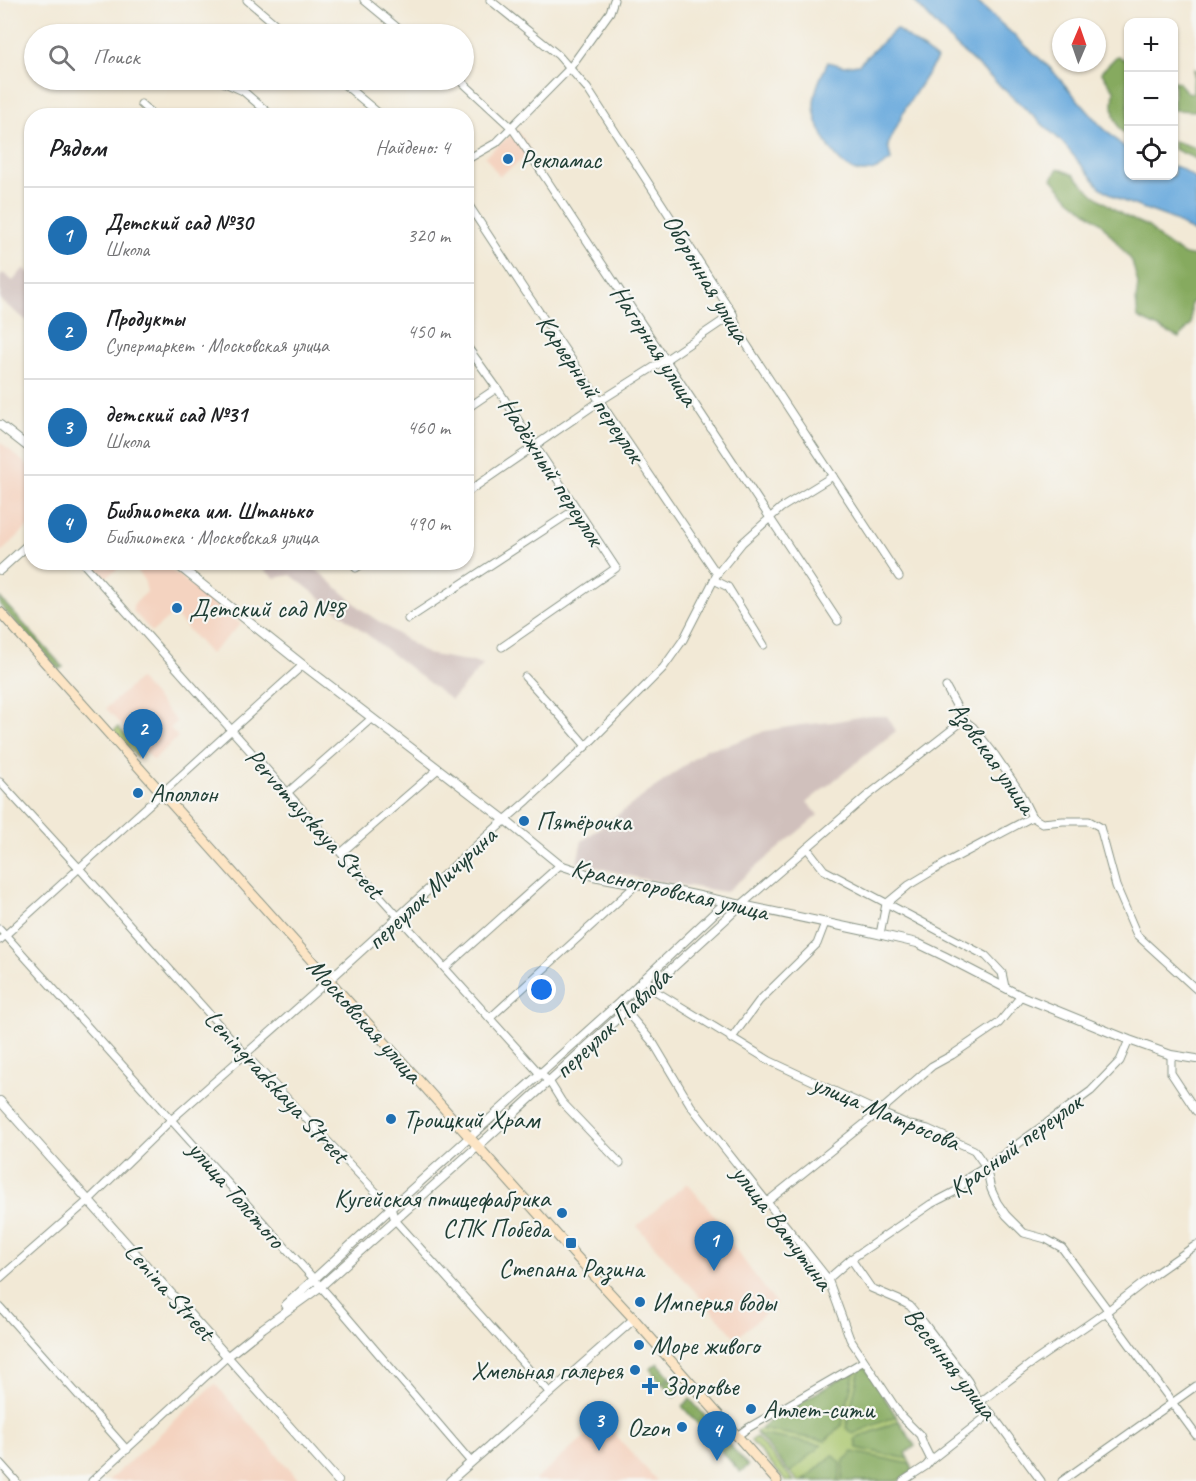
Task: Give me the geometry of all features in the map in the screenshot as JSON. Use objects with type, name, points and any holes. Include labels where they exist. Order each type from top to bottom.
[{"type":"main road","name":"Московская улица","points":[[0,612],[777,1481]]},
{"type":"street","points":[[247,0],[275,24]]},
{"type":"street","points":[[364,0],[391,24]]},
{"type":"street","name":"Оборонная улица","points":[[490,0],[558,55],[587,88],[733,314],[739,333],[899,577]]},
{"type":"street","points":[[474,155],[496,143],[569,69],[610,12],[614,0]]},
{"type":"street","points":[[241,90],[263,108]]},
{"type":"street","points":[[355,90],[374,108]]},
{"type":"street","name":"Нагорная улица","points":[[471,90],[512,128],[838,621]]},
{"type":"street","points":[[141,104],[145,108]]},
{"type":"street","name":"Карьерный переулок","points":[[474,213],[715,577],[728,587],[764,645]]},
{"type":"street","points":[[474,488],[733,314]]},
{"type":"street","name":"Надёжный переулок","points":[[474,356],[616,568],[502,647]]},
{"type":"street","points":[[474,404],[497,388]]},
{"type":"street","points":[[0,425],[24,444]]},
{"type":"street","name":"переулок Мичурина","points":[[0,1278],[88,1200],[171,1120],[399,917],[586,746],[663,668],[683,640],[715,577],[742,543],[781,508],[833,476]]},
{"type":"street","points":[[408,619],[576,509]]},
{"type":"street","points":[[0,570],[24,548]]},
{"type":"street","name":"Pervomayskaya Street","points":[[89,570],[341,854],[540,1074],[549,1081],[562,1102],[620,1163]]},
{"type":"street","name":"Красногоровская улица","points":[[184,570],[560,865],[593,876],[685,892],[917,943],[1021,996],[1129,1040],[1171,1055],[1196,1059]]},
{"type":"street","points":[[2,935],[303,665]]},
{"type":"street","points":[[525,677],[586,746]]},
{"type":"street","name":"Азовская улица","points":[[946,687],[964,720],[973,727],[995,755],[1018,789],[1032,817],[1042,823],[1089,821],[1100,827],[1116,886],[1137,935],[1196,989]]},
{"type":"street","points":[[287,793],[372,718]]},
{"type":"street","name":"переулок Павлова","points":[[262,1328],[320,1287],[741,905],[867,796],[964,720]]},
{"type":"street","points":[[341,854],[438,769]]},
{"type":"street","name":"Leningradskaya Street","points":[[0,782],[245,1054],[391,1208],[395,1220],[550,1393]]},
{"type":"street","points":[[880,934],[886,904],[909,885],[1032,817]]},
{"type":"street","points":[[807,848],[824,870],[986,956],[1002,973],[1005,987]]},
{"type":"street","points":[[445,968],[560,865]]},
{"type":"street","points":[[490,1017],[637,884]]},
{"type":"street","name":"переулок Павлова","points":[[92,1481],[619,1003],[726,902]]},
{"type":"street","points":[[732,1039],[759,1001],[817,944],[825,923]]},
{"type":"street","name":"улица Толстого","points":[[2,935],[320,1287],[471,1462]]},
{"type":"street","name":"улица Матросова","points":[[645,978],[657,993],[770,1061],[879,1112],[910,1125],[928,1129],[974,1150],[986,1167],[991,1189],[1006,1215],[1024,1233],[1046,1239],[1062,1248],[1196,1436]]},
{"type":"street","points":[[768,1202],[932,1066],[999,1023],[1021,996]]},
{"type":"street","name":"улица Ватутина","points":[[619,1003],[654,1044],[691,1106],[828,1279],[850,1339],[901,1416],[920,1435],[932,1460]]},
{"type":"street","name":"Красный переулок","points":[[828,1279],[851,1259],[931,1204],[958,1190],[969,1177],[1091,1091],[1120,1061],[1129,1040]]},
{"type":"street","points":[[1171,1055],[1171,1073],[1196,1111]]},
{"type":"street","name":"Lenina Street","points":[[0,1101],[338,1481]]},
{"type":"street","points":[[979,1403],[1196,1245]]},
{"type":"street","name":"Весенняя улица","points":[[851,1259],[871,1288],[910,1306],[968,1381],[979,1403],[991,1413],[1041,1481]]},
{"type":"street","points":[[0,1307],[127,1450]]},
{"type":"street","points":[[450,1481],[634,1319]]},
{"type":"street","points":[[737,1436],[864,1361]]},
{"type":"street","points":[[1062,1481],[1196,1386]]},
{"type":"street","points":[[903,1481],[991,1413]]},
{"type":"street","points":[[0,1463],[16,1481]]},
{"type":"shaded area","points":[[517,130],[533,153],[499,176],[485,156]]},
{"type":"shaded area","points":[[24,268],[24,319],[0,300],[0,277],[3,273],[13,281]]},
{"type":"shaded area","points":[[0,442],[24,462],[24,531],[0,553]]},
{"type":"shaded area","points":[[96,570],[116,570],[104,579]]},
{"type":"shaded area","name":"Детский сад №8","points":[[136,570],[171,570],[241,624],[210,654],[175,615],[152,632],[133,611],[133,605],[147,592],[144,579]]},
{"type":"shaded area","points":[[264,570],[317,570],[365,612],[427,654],[484,664],[451,700],[291,575],[275,578]]},
{"type":"shaded area","points":[[139,679],[177,722],[170,728],[178,737],[153,760],[106,708]]},
{"type":"shaded area","points":[[864,716],[887,716],[896,731],[807,802],[818,815],[726,892],[638,878],[577,862],[582,841],[706,749],[728,745],[765,731]]},
{"type":"shaded area","points":[[687,1183],[728,1232],[725,1235],[776,1304],[736,1338],[637,1226]]},
{"type":"shaded area","points":[[215,1384],[300,1481],[108,1481]]},
{"type":"shaded area","points":[[603,1421],[657,1481],[534,1481]]},
{"type":"green space","points":[[1117,56],[1124,59],[1124,132],[1120,130],[1114,116],[1114,90],[1101,72],[1106,72],[1106,67]]},
{"type":"green space","points":[[1194,69],[1196,70],[1196,111],[1178,110],[1178,82],[1187,92],[1193,93]]},
{"type":"green space","points":[[1178,142],[1196,148],[1196,159],[1178,151]]},
{"type":"green space","points":[[1058,168],[1074,175],[1093,194],[1123,215],[1149,227],[1163,242],[1185,255],[1196,257],[1196,301],[1191,303],[1191,324],[1179,338],[1138,318],[1136,300],[1138,284],[1132,261],[1101,223],[1070,199],[1052,179]]},
{"type":"green space","points":[[0,598],[63,667],[58,669],[5,611],[0,605]]},
{"type":"green space","points":[[118,727],[141,753],[137,757],[114,731]]},
{"type":"green space","points":[[658,1363],[670,1377],[662,1384],[650,1369]]},
{"type":"green space","points":[[864,1365],[915,1446],[905,1453],[914,1471],[898,1481],[798,1481],[756,1432],[772,1419]]},
{"type":"green space","points":[[864,1365],[896,1416],[853,1434],[846,1428],[860,1367]]},
{"type":"green space","points":[[855,1370],[842,1425],[825,1441],[760,1429],[772,1419]]},
{"type":"green space","points":[[671,1378],[682,1390],[674,1397],[664,1385]]},
{"type":"green space","points":[[690,1399],[748,1466],[740,1472],[682,1406]]},
{"type":"green space","points":[[899,1421],[915,1446],[905,1453],[908,1459],[857,1448],[855,1439]]},
{"type":"green space","points":[[757,1434],[821,1445],[790,1473]]},
{"type":"green space","points":[[756,1437],[794,1481],[786,1481],[751,1441]]},
{"type":"green space","points":[[853,1452],[910,1464],[914,1471],[898,1481],[842,1481],[844,1460]]},
{"type":"green space","points":[[833,1455],[841,1463],[839,1481],[803,1481]]},
{"type":"water","points":[[913,0],[975,0],[1050,68],[1100,125],[1124,147],[1124,180],[1178,180],[1178,167],[1196,179],[1196,234],[1170,218],[1120,200],[1100,187],[1062,142],[953,43]]},
{"type":"water","points":[[896,29],[937,59],[906,107],[888,145],[891,160],[873,171],[855,171],[846,166],[830,148],[815,116],[814,100],[820,78],[828,62],[844,66],[859,64]]},
{"type":"place","name":"Рекламас","points":[[508,159]]},
{"type":"place","name":"Детский сад №8","points":[[177,608]]},
{"type":"place","name":"Продукты","points":[[143,759]]},
{"type":"place","name":"Аполлон","points":[[138,793]]},
{"type":"place","name":"Пятёрочка","points":[[524,821]]},
{"type":"place","name":"Троицкий Храм","points":[[391,1119]]},
{"type":"place","name":"Кугейская птицефабрика СПК Победа","points":[[562,1213]]},
{"type":"place","name":"Степана Разина","points":[[571,1243]]},
{"type":"place","name":"Детский сад №30","points":[[714,1271]]},
{"type":"place","name":"Империя воды","points":[[640,1302]]},
{"type":"place","name":"Море живого","points":[[639,1345]]},
{"type":"place","name":"Хмельная галерея","points":[[635,1370]]},
{"type":"place","name":"Здоровье","points":[[650,1386]]},
{"type":"place","name":"Атлет-сити","points":[[751,1409]]},
{"type":"place","name":"Ozon","points":[[682,1427]]},
{"type":"place","name":"детский сад №31","points":[[599,1451]]},
{"type":"place","name":"Библиотека им. Штанько","points":[[717,1461]]}]
